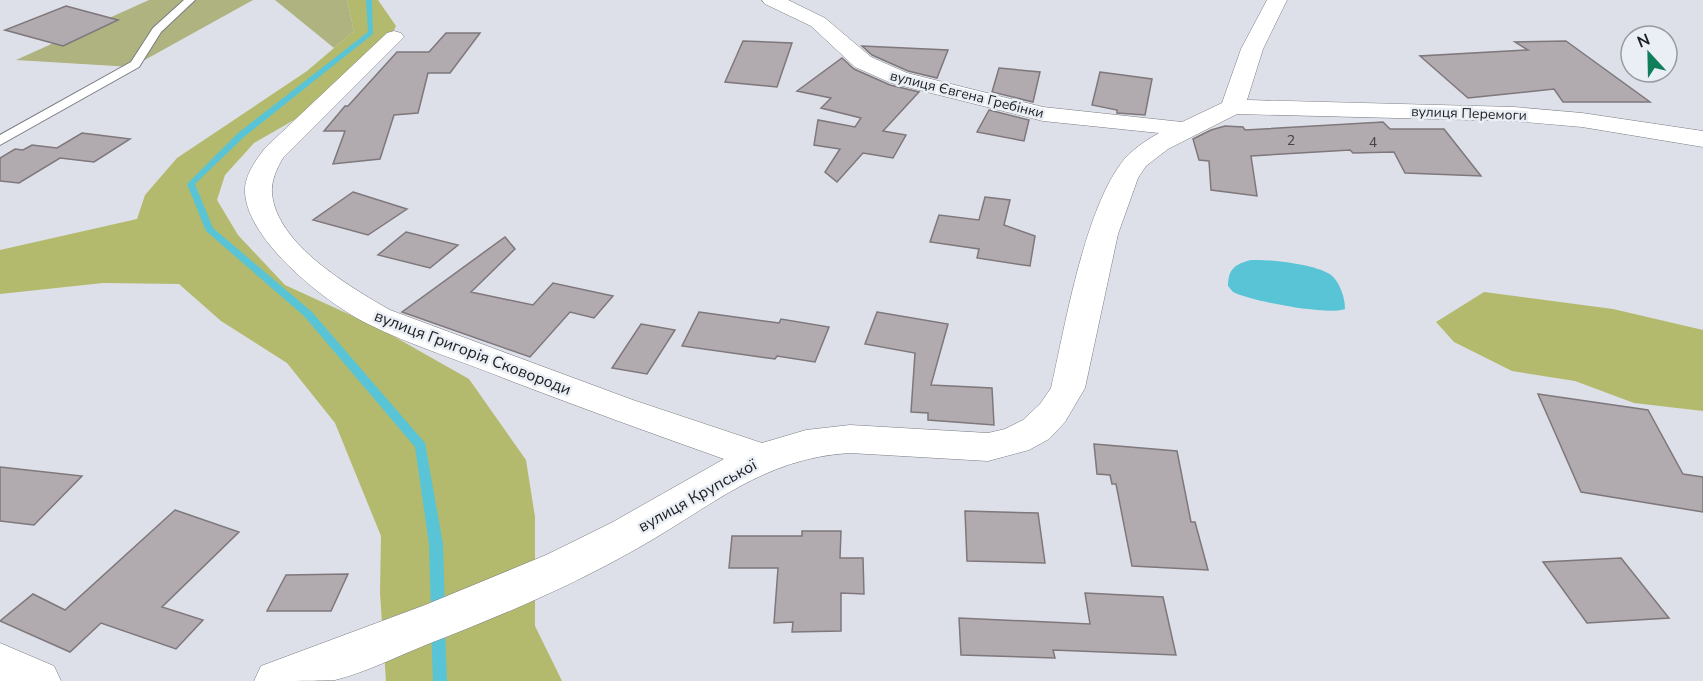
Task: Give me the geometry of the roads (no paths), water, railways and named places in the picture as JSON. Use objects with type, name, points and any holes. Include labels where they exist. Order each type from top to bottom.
[{"type":"street","name":"вулиця Євгена Гребінки","points":[[772,0],[818,22],[863,62],[899,78],[1043,114],[1185,130]]},
{"type":"street","points":[[1233,107],[1252,49],[1277,0]]},
{"type":"street","name":"вулиця Григорія Сковороди","points":[[394,37],[274,153],[266,164],[259,183],[259,200],[277,234],[309,268],[343,296],[379,317],[620,409],[764,458]]},
{"type":"street","name":"вулиця Крупської","points":[[277,681],[395,637],[569,564],[642,527],[737,471],[764,458],[807,443],[830,440],[965,447],[1010,442],[1031,435],[1046,423],[1057,409],[1068,388],[1101,248],[1113,208],[1129,171],[1143,154],[1185,130],[1233,107]]},
{"type":"street","name":"вулиця Перемоги","points":[[1233,107],[1514,114],[1582,120],[1703,139]]},
{"type":"street","points":[[0,664],[38,681]]},
{"type":"lane","points":[[0,141],[135,64],[157,30],[190,0]]},
{"type":"water","points":[[1251,260],[1292,263],[1324,271],[1334,278],[1339,286],[1345,309],[1323,311],[1289,306],[1233,292],[1228,286],[1231,271],[1241,263]]},
{"type":"waterway","points":[[369,0],[371,33],[241,135],[191,184],[209,229],[308,314],[421,446],[436,544],[438,612]]},
{"type":"waterway","points":[[438,628],[440,681]]}]
